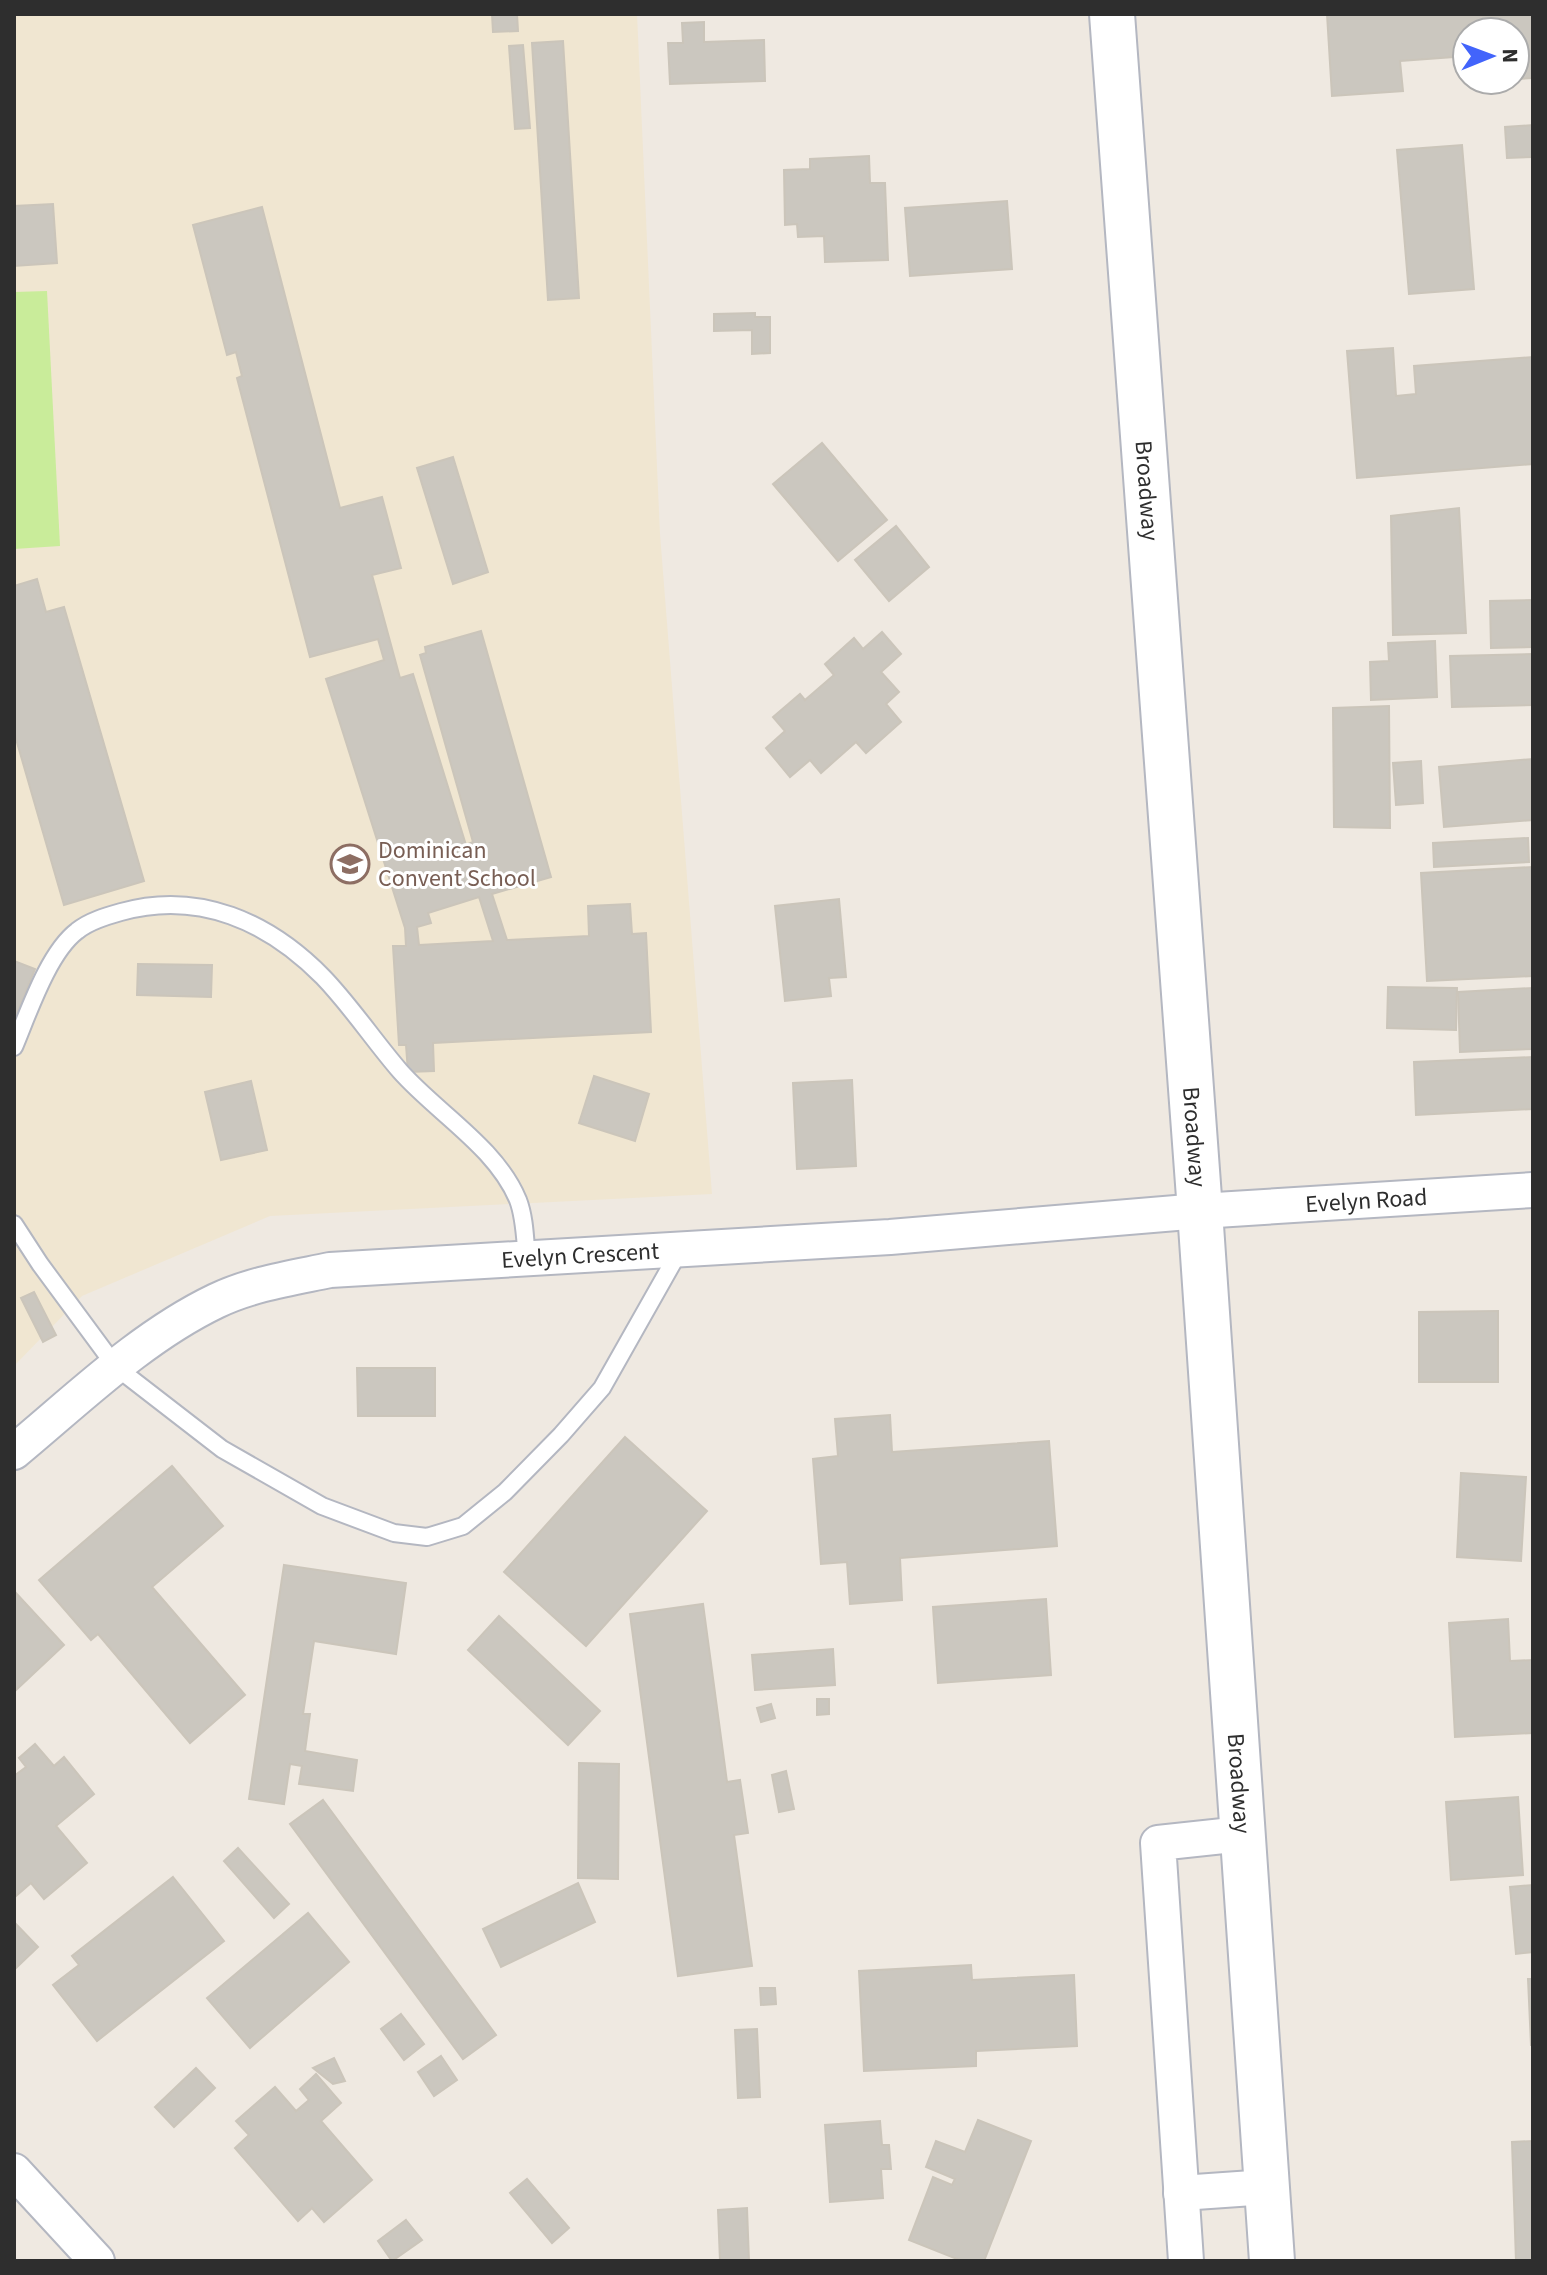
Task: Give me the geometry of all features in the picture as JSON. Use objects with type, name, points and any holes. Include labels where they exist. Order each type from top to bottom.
[{"type":"main road","name":"Broadway","points":[[1112,14],[1200,1211],[1272,2261]]},
{"type":"street","name":"Evelyn Road","points":[[1200,1211],[1533,1190]]},
{"type":"street","name":"Evelyn Crescent","points":[[14,1452],[168,1328],[219,1300],[273,1282],[330,1270],[890,1237],[1200,1211]]},
{"type":"street","points":[[1186,2261],[1158,1843],[1242,1834]]},
{"type":"street","points":[[14,2171],[97,2261]]},
{"type":"street","points":[[1181,2193],[1267,2187]]},
{"type":"lane","points":[[14,1047],[54,958],[77,931],[103,917],[166,905],[203,906],[240,918],[280,940],[323,977],[402,1073],[483,1151],[509,1183],[518,1200],[527,1260]]},
{"type":"lane","points":[[14,1224],[116,1367],[222,1449],[322,1506],[394,1533],[427,1537],[463,1526],[505,1492],[602,1388],[680,1250]]},
{"type":"shaded area","name":"Dominican Convent School","points":[[14,14],[637,14],[660,534],[712,1194],[270,1216],[82,1296],[14,1366]]},
{"type":"green space","points":[[47,291],[60,546],[14,549],[14,292]]},
{"type":"building","points":[[492,14],[517,14],[518,31],[493,32]]},
{"type":"building","points":[[1327,14],[1533,14],[1533,78],[1531,16],[1451,16],[1451,57],[1400,61],[1403,91],[1332,96]]},
{"type":"building","points":[[704,22],[704,42],[764,40],[765,81],[670,84],[668,43],[683,43],[682,23]]},
{"type":"building","points":[[563,41],[579,298],[548,300],[532,43]]},
{"type":"building","points":[[523,45],[530,128],[515,129],[509,46]]},
{"type":"building","points":[[1533,125],[1533,157],[1507,158],[1505,127]]},
{"type":"building","points":[[1462,145],[1474,289],[1409,294],[1397,150]]},
{"type":"building","points":[[869,156],[870,183],[885,183],[888,260],[825,262],[824,236],[798,237],[797,224],[785,225],[784,170],[810,169],[810,159]]},
{"type":"building","points":[[1007,201],[1012,269],[910,276],[905,208]]},
{"type":"building","points":[[53,204],[57,263],[14,266],[14,206]]},
{"type":"building","points":[[262,207],[340,508],[382,497],[401,568],[372,575],[400,678],[413,674],[466,845],[473,842],[420,655],[426,653],[425,647],[481,631],[551,877],[492,894],[507,940],[589,936],[588,906],[630,904],[632,934],[646,933],[651,1032],[433,1043],[434,1071],[408,1072],[406,1045],[399,1045],[393,946],[406,946],[405,928],[326,679],[384,660],[378,639],[310,657],[237,378],[242,376],[236,352],[227,355],[193,225]],"holes":[[[479,897],[493,941],[419,945],[417,927],[431,923],[428,913]]]},
{"type":"building","points":[[755,313],[755,317],[770,317],[770,353],[752,354],[752,330],[714,331],[714,314]]},
{"type":"building","points":[[1393,348],[1396,396],[1416,394],[1414,366],[1533,357],[1533,464],[1357,478],[1347,351]]},
{"type":"building","points":[[822,443],[887,520],[838,561],[773,484]]},
{"type":"building","points":[[453,457],[488,572],[453,584],[417,468]]},
{"type":"building","points":[[1459,508],[1466,633],[1393,635],[1391,516]]},
{"type":"building","points":[[896,526],[929,567],[889,601],[855,560]]},
{"type":"building","points":[[37,579],[46,612],[64,607],[144,881],[64,905],[14,732],[14,586]]},
{"type":"building","points":[[1533,600],[1533,647],[1491,648],[1490,601]]},
{"type":"building","points":[[882,632],[901,654],[881,672],[899,692],[886,704],[901,722],[866,753],[856,742],[821,773],[810,760],[790,777],[766,748],[785,731],[773,717],[800,694],[805,700],[834,675],[825,664],[854,638],[863,649]]},
{"type":"building","points":[[1435,641],[1437,697],[1371,700],[1370,662],[1389,661],[1388,643]]},
{"type":"building","points":[[1533,654],[1533,705],[1452,707],[1450,656]]},
{"type":"building","points":[[1389,706],[1390,828],[1334,827],[1333,708]]},
{"type":"building","points":[[1533,759],[1533,820],[1444,827],[1439,767]]},
{"type":"building","points":[[1421,761],[1423,803],[1396,805],[1393,763]]},
{"type":"building","points":[[1528,838],[1529,862],[1434,867],[1433,843]]},
{"type":"building","points":[[1533,867],[1533,976],[1427,981],[1421,873]]},
{"type":"building","points":[[839,899],[846,977],[829,978],[831,996],[785,1001],[775,906]]},
{"type":"building","points":[[14,961],[35,969],[14,1021]]},
{"type":"building","points":[[138,964],[212,965],[211,997],[137,995]]},
{"type":"building","points":[[1388,987],[1457,988],[1456,1030],[1387,1028]]},
{"type":"building","points":[[1533,988],[1533,1049],[1460,1052],[1458,992]]},
{"type":"building","points":[[1533,1057],[1533,1109],[1416,1115],[1414,1062]]},
{"type":"building","points":[[594,1076],[649,1094],[635,1141],[579,1123]]},
{"type":"building","points":[[852,1080],[856,1166],[797,1169],[793,1083]]},
{"type":"building","points":[[251,1081],[267,1150],[221,1160],[205,1092]]},
{"type":"building","points":[[34,1292],[56,1335],[43,1342],[21,1298]]},
{"type":"building","points":[[1498,1311],[1498,1382],[1419,1382],[1419,1312]]},
{"type":"building","points":[[357,1368],[435,1368],[435,1416],[358,1416]]},
{"type":"building","points":[[890,1415],[892,1452],[1049,1441],[1057,1546],[900,1558],[902,1600],[850,1604],[847,1562],[821,1564],[813,1459],[838,1456],[835,1419]]},
{"type":"building","points":[[625,1437],[707,1511],[586,1646],[504,1572]]},
{"type":"building","points":[[172,1466],[223,1526],[152,1587],[245,1695],[190,1743],[98,1634],[91,1640],[39,1580]]},
{"type":"building","points":[[1461,1473],[1526,1477],[1521,1561],[1457,1557]]},
{"type":"building","points":[[284,1565],[406,1583],[396,1654],[314,1641],[303,1714],[310,1714],[305,1751],[357,1760],[353,1791],[299,1784],[302,1766],[290,1764],[284,1804],[249,1799]]},
{"type":"building","points":[[14,1593],[64,1645],[14,1692]]},
{"type":"building","points":[[1046,1599],[1051,1675],[938,1683],[933,1607]]},
{"type":"building","points":[[703,1604],[727,1782],[740,1780],[748,1833],[734,1835],[752,1966],[678,1976],[630,1614]]},
{"type":"building","points":[[499,1616],[600,1711],[568,1745],[468,1650]]},
{"type":"building","points":[[1508,1619],[1510,1661],[1533,1660],[1533,1733],[1455,1737],[1449,1623]]},
{"type":"building","points":[[833,1649],[835,1685],[755,1690],[752,1655]]},
{"type":"building","points":[[817,1699],[829,1699],[829,1714],[817,1715]]},
{"type":"building","points":[[771,1704],[775,1718],[761,1722],[757,1708]]},
{"type":"building","points":[[35,1744],[54,1766],[64,1757],[94,1794],[56,1826],[87,1863],[44,1899],[31,1883],[16,1896],[14,1893],[14,1776],[26,1767],[19,1758]]},
{"type":"building","points":[[579,1763],[619,1764],[618,1879],[578,1878]]},
{"type":"building","points":[[786,1771],[794,1809],[779,1812],[772,1775]]},
{"type":"building","points":[[1518,1797],[1523,1875],[1451,1880],[1446,1802]]},
{"type":"building","points":[[323,1800],[496,2035],[463,2059],[290,1824]]},
{"type":"building","points":[[238,1848],[289,1904],[274,1918],[224,1861]]},
{"type":"building","points":[[173,1877],[224,1941],[97,2041],[53,1985],[79,1965],[72,1956]]},
{"type":"building","points":[[578,1883],[595,1922],[501,1967],[483,1929]]},
{"type":"building","points":[[1533,1885],[1533,1952],[1516,1954],[1510,1887]]},
{"type":"building","points":[[308,1913],[349,1962],[250,2048],[207,1998]]},
{"type":"building","points":[[14,1922],[38,1947],[14,1970]]},
{"type":"building","points":[[971,1965],[972,1980],[1074,1975],[1077,2046],[976,2051],[976,2066],[864,2071],[859,1971]]},
{"type":"building","points":[[1528,1979],[1533,1979],[1533,2045],[1531,2045]]},
{"type":"building","points":[[760,1988],[775,1988],[776,2004],[761,2005]]},
{"type":"building","points":[[401,2014],[424,2044],[404,2060],[381,2029]]},
{"type":"building","points":[[757,2029],[760,2097],[738,2098],[735,2030]]},
{"type":"building","points":[[441,2056],[457,2080],[434,2096],[418,2072]]},
{"type":"building","points":[[334,2058],[345,2081],[333,2084],[313,2068]]},
{"type":"building","points":[[196,2068],[215,2088],[174,2127],[155,2107]]},
{"type":"building","points":[[316,2074],[341,2103],[321,2121],[372,2180],[324,2222],[312,2208],[298,2221],[235,2148],[249,2135],[236,2121],[275,2087],[296,2111],[309,2100],[300,2089]]},
{"type":"building","points":[[978,2120],[1031,2141],[984,2261],[962,2261],[909,2240],[933,2177],[952,2185],[955,2179],[926,2167],[936,2141],[965,2152]]},
{"type":"building","points":[[880,2121],[882,2145],[889,2145],[891,2169],[881,2169],[883,2198],[830,2202],[825,2125]]},
{"type":"building","points":[[1533,2141],[1533,2261],[1516,2261],[1512,2142]]},
{"type":"building","points":[[527,2179],[569,2228],[552,2243],[510,2193]]},
{"type":"building","points":[[747,2208],[749,2261],[720,2261],[718,2210]]},
{"type":"building","points":[[406,2220],[422,2240],[392,2261],[378,2241]]},
{"type":"place","name":"Dominican Convent School","points":[[350,864]]}]
